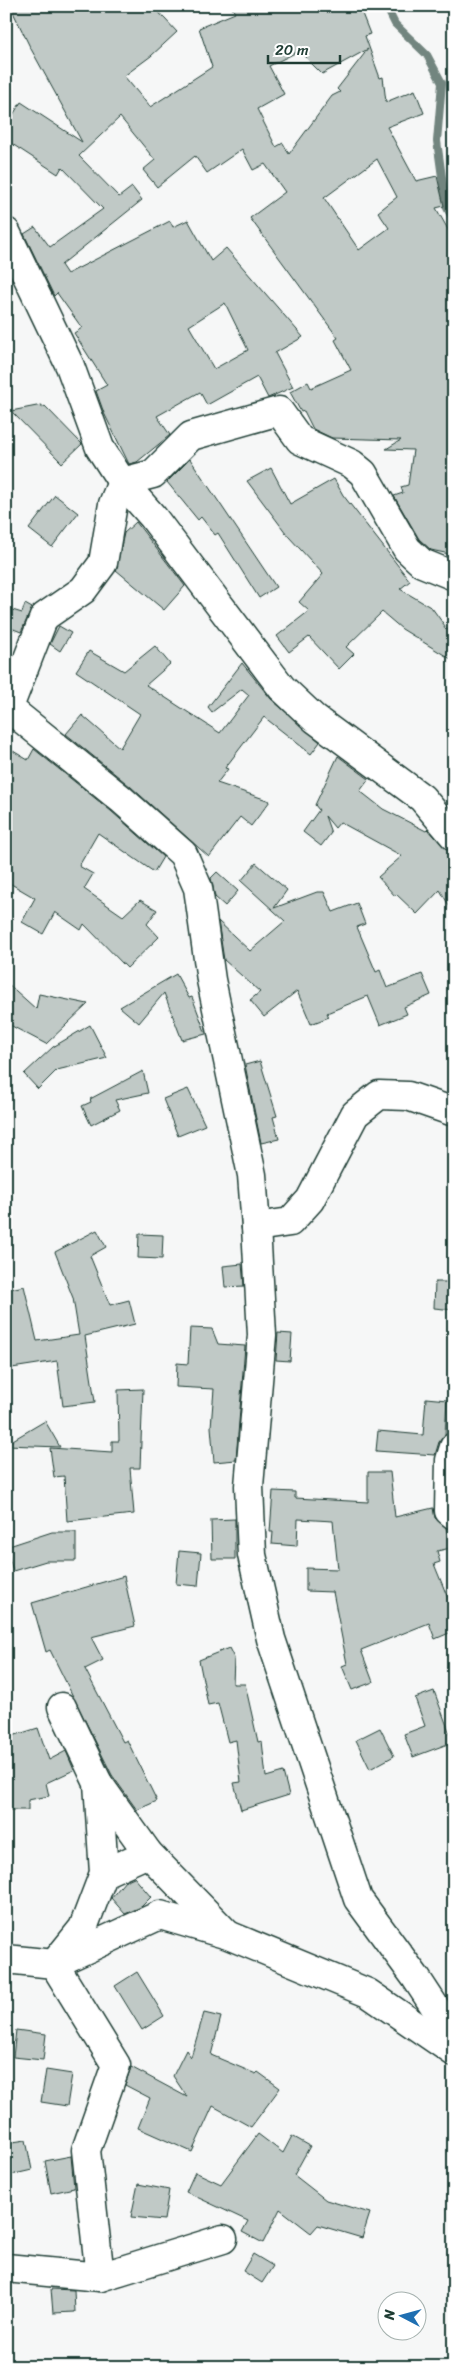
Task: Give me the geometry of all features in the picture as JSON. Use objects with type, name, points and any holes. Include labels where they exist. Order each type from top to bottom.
[{"type":"street","points":[[6,232],[70,366],[100,448],[122,482],[153,517],[282,688],[315,719],[422,798],[454,836]]},
{"type":"street","points":[[122,482],[153,474],[190,436],[278,411],[300,440],[352,464],[363,473],[408,549],[422,563],[454,576]]},
{"type":"street","points":[[122,482],[113,504],[103,563],[83,590],[44,616],[11,702],[12,710],[38,734],[60,749],[121,799],[183,854],[192,870],[198,888],[211,980],[252,1175],[262,1335],[249,1486],[252,1555],[271,1639],[358,1899],[416,1978],[454,2036]]},
{"type":"street","points":[[256,1227],[290,1222],[310,1200],[355,1114],[379,1094],[408,1096],[454,1112]]},
{"type":"street","points":[[454,1447],[450,1460],[448,1511],[454,1515]]},
{"type":"street","points":[[62,1707],[98,1783],[148,1853],[228,1935]]},
{"type":"street","points":[[54,1964],[83,1928],[104,1873],[98,1783]]},
{"type":"street","points":[[104,1873],[148,1853]]},
{"type":"street","points":[[6,1959],[54,1964],[160,1915],[228,1935],[368,1993],[454,2052]]},
{"type":"street","points":[[54,1964],[116,2065],[86,2150],[100,2277]]},
{"type":"street","points":[[6,2268],[100,2277],[223,2239]]},
{"type":"building","points":[[10,6],[153,6],[177,32],[151,56],[124,76],[150,107],[212,67],[199,28],[235,13],[231,6],[359,6],[370,34],[365,36],[380,78],[383,77],[386,102],[415,90],[424,113],[387,127],[416,181],[437,176],[444,206],[436,208],[454,240],[454,555],[431,550],[419,539],[394,496],[403,493],[401,487],[408,485],[413,450],[386,449],[401,440],[332,438],[313,429],[304,411],[301,412],[290,392],[308,382],[311,388],[351,370],[335,340],[338,338],[250,218],[285,192],[265,164],[253,170],[242,149],[207,173],[195,156],[157,187],[143,170],[155,160],[120,117],[79,156],[119,197],[132,187],[142,200],[61,265],[67,274],[170,221],[173,227],[188,220],[211,261],[226,248],[303,337],[275,353],[293,387],[268,398],[257,377],[207,405],[200,392],[157,416],[170,435],[137,462],[129,464],[104,413],[96,391],[107,385],[74,333],[82,328],[57,293],[54,296],[24,234],[35,227],[50,247],[103,209],[62,167],[58,174],[6,140],[6,126],[21,102],[82,142],[31,49]],"holes":[[[368,49],[337,89],[340,92],[332,96],[289,154],[283,143],[276,147],[257,109],[284,94],[269,66],[299,51],[322,74]],[[377,159],[397,197],[378,212],[389,228],[359,250],[324,198]],[[225,303],[248,350],[214,369],[189,326]]]},
{"type":"building","points":[[42,405],[42,408],[45,406],[82,444],[62,463],[11,411]]},
{"type":"building","points":[[190,459],[276,587],[259,598],[218,533],[215,535],[201,517],[198,520],[167,482]]},
{"type":"building","points":[[271,468],[290,504],[334,479],[343,495],[410,581],[400,589],[432,608],[445,626],[444,628],[454,632],[454,661],[402,629],[382,612],[346,647],[354,654],[339,669],[309,637],[289,652],[277,636],[309,611],[299,602],[323,574],[289,537],[247,481]]},
{"type":"building","points":[[55,495],[78,513],[52,547],[29,529]]},
{"type":"building","points":[[136,522],[185,586],[164,610],[116,570],[124,533]]},
{"type":"building","points":[[25,604],[32,608],[21,632],[6,626],[6,608],[22,613]]},
{"type":"building","points":[[59,626],[71,633],[60,651],[50,644]]},
{"type":"building","points":[[155,646],[170,664],[146,685],[220,733],[249,695],[242,689],[212,712],[208,707],[242,663],[271,699],[320,742],[311,754],[264,717],[225,768],[228,769],[217,783],[270,801],[251,826],[240,817],[209,857],[131,787],[66,734],[82,715],[120,748],[140,714],[76,671],[89,651],[124,671]]},
{"type":"building","points":[[34,749],[111,811],[163,857],[154,872],[98,833],[79,866],[93,874],[84,889],[123,916],[140,900],[157,910],[147,924],[159,937],[127,968],[84,924],[81,930],[55,912],[43,934],[22,922],[35,898],[6,881],[6,762],[13,751],[28,760]]},
{"type":"building","points":[[338,756],[369,779],[360,791],[383,809],[426,831],[428,829],[454,858],[454,914],[440,890],[417,914],[396,894],[395,896],[378,877],[402,856],[340,822],[335,828],[325,816],[331,833],[321,846],[303,832],[319,810],[315,805]]},
{"type":"building","points":[[256,863],[287,890],[274,908],[317,892],[324,892],[333,912],[357,903],[365,924],[357,927],[376,972],[380,970],[387,988],[422,974],[431,995],[404,1007],[407,1014],[380,1025],[368,996],[327,1013],[329,1017],[311,1024],[297,991],[264,1017],[250,1000],[260,992],[224,960],[218,921],[250,951],[285,921],[241,881]]},
{"type":"building","points":[[217,872],[238,891],[225,906],[215,897],[211,878]]},
{"type":"building","points":[[176,974],[189,998],[192,997],[206,1034],[182,1040],[164,993],[139,1023],[120,1007]]},
{"type":"building","points":[[6,982],[36,1009],[39,994],[88,1004],[46,1044],[6,1023]]},
{"type":"building","points":[[90,1025],[107,1058],[57,1070],[38,1089],[24,1074],[53,1047]]},
{"type":"building","points":[[260,1061],[277,1116],[273,1117],[279,1139],[261,1143],[245,1065]]},
{"type":"building","points":[[143,1071],[148,1093],[115,1100],[120,1110],[91,1125],[82,1106],[91,1102],[90,1099]]},
{"type":"building","points":[[188,1089],[205,1125],[178,1136],[163,1099]]},
{"type":"building","points":[[97,1230],[106,1247],[90,1256],[110,1305],[129,1300],[135,1324],[85,1336],[95,1402],[63,1406],[57,1361],[12,1368],[10,1354],[6,1354],[6,1290],[24,1286],[37,1341],[79,1335],[73,1298],[55,1252]]},
{"type":"building","points":[[139,1234],[163,1235],[162,1259],[138,1258]]},
{"type":"building","points":[[242,1264],[244,1286],[225,1287],[223,1266]]},
{"type":"building","points":[[435,1282],[454,1282],[454,1310],[434,1308]]},
{"type":"building","points":[[190,1328],[212,1329],[218,1344],[245,1346],[236,1460],[214,1462],[211,1427],[214,1389],[176,1387],[177,1363],[188,1364]]},
{"type":"building","points":[[278,1333],[292,1334],[290,1361],[276,1360]]},
{"type":"building","points":[[143,1389],[140,1468],[130,1468],[134,1514],[67,1521],[64,1476],[54,1477],[50,1448],[112,1452],[112,1441],[119,1441],[118,1390]]},
{"type":"building","points":[[426,1398],[447,1400],[445,1435],[439,1442],[435,1455],[376,1451],[378,1431],[423,1435]]},
{"type":"building","points":[[45,1421],[60,1447],[6,1445],[6,1444]]},
{"type":"building","points":[[368,1472],[390,1472],[395,1517],[433,1508],[435,1518],[446,1528],[451,1548],[437,1551],[440,1562],[434,1564],[454,1613],[454,1631],[435,1639],[429,1623],[361,1650],[373,1682],[352,1690],[342,1666],[347,1664],[333,1592],[306,1591],[306,1568],[338,1569],[333,1521],[298,1519],[297,1546],[272,1544],[273,1532],[270,1532],[273,1491],[295,1492],[295,1498],[368,1502]]},
{"type":"building","points":[[235,1519],[235,1559],[212,1559],[211,1520]]},
{"type":"building","points":[[52,1532],[76,1532],[76,1561],[46,1561],[13,1571],[6,1547]]},
{"type":"building","points":[[179,1551],[201,1553],[198,1586],[176,1584]]},
{"type":"building","points":[[124,1576],[135,1626],[91,1637],[103,1660],[85,1669],[123,1742],[127,1740],[157,1801],[137,1810],[112,1775],[50,1650],[46,1652],[32,1603]]},
{"type":"building","points":[[229,1648],[234,1658],[233,1684],[245,1684],[258,1742],[262,1741],[266,1777],[283,1772],[289,1795],[241,1810],[234,1783],[241,1782],[236,1740],[228,1742],[218,1703],[208,1705],[199,1660]]},
{"type":"building","points":[[434,1691],[453,1742],[413,1757],[404,1734],[425,1726],[415,1698]]},
{"type":"building","points":[[38,1728],[49,1760],[66,1751],[74,1770],[46,1783],[49,1796],[28,1800],[28,1810],[6,1810],[6,1738]]},
{"type":"building","points":[[380,1728],[394,1756],[370,1769],[356,1740]]},
{"type":"building","points":[[134,1877],[151,1897],[141,1907],[125,1914],[111,1898],[125,1881]]},
{"type":"building","points":[[137,1972],[164,2016],[142,2030],[115,1986]]},
{"type":"building","points":[[204,2013],[221,2017],[211,2055],[256,2074],[258,2072],[280,2088],[251,2127],[213,2106],[192,2152],[138,2128],[150,2098],[125,2085],[131,2067],[187,2097],[173,2076],[186,2050],[191,2057]]},
{"type":"building","points":[[16,2030],[46,2034],[43,2060],[13,2057]]},
{"type":"building","points":[[46,2070],[72,2074],[67,2106],[41,2102]]},
{"type":"building","points":[[258,2134],[283,2153],[292,2136],[310,2146],[294,2175],[326,2200],[370,2213],[362,2238],[318,2225],[311,2233],[280,2209],[263,2243],[242,2232],[248,2221],[186,2192],[195,2172],[221,2184]]},
{"type":"building","points":[[26,2140],[32,2170],[6,2176],[6,2143]]},
{"type":"building","points":[[71,2156],[74,2188],[51,2193],[45,2161]]},
{"type":"building","points":[[138,2184],[169,2190],[164,2220],[131,2217]]},
{"type":"building","points":[[253,2254],[273,2266],[262,2283],[243,2271]]},
{"type":"building","points":[[51,2289],[74,2290],[75,2312],[53,2313]]},
{"type":"waterway","points":[[386,6],[395,24],[427,55],[442,83],[437,141],[446,206],[454,221]]}]
